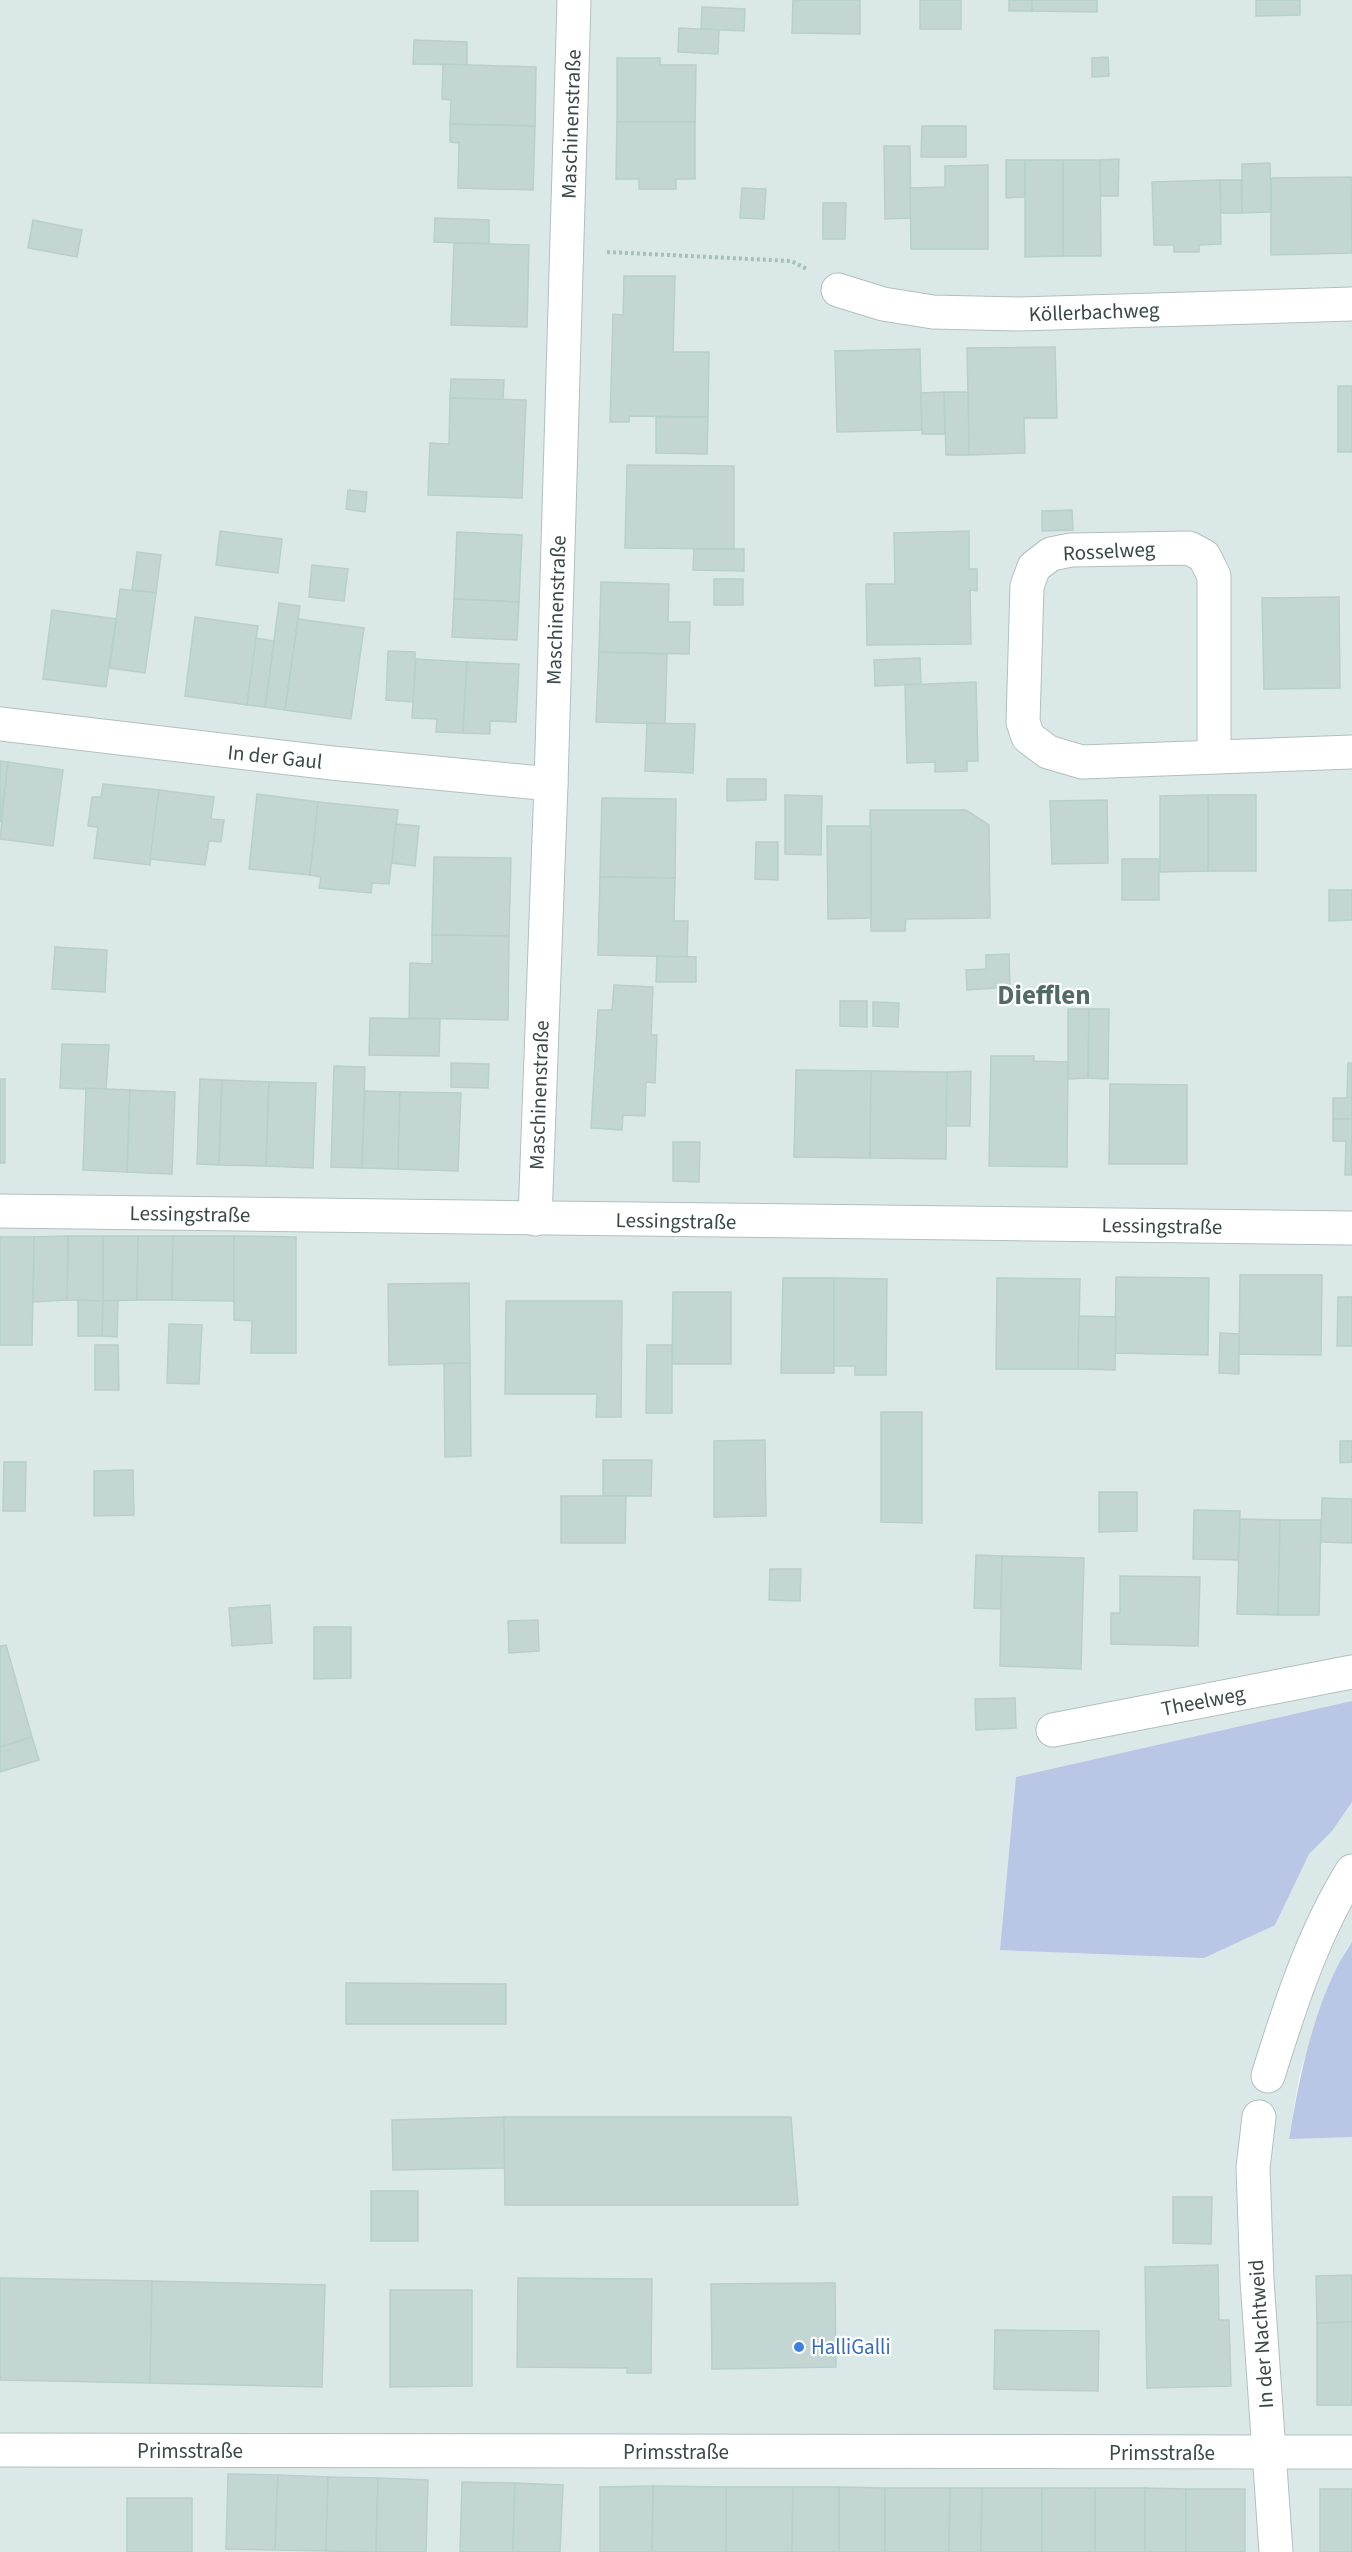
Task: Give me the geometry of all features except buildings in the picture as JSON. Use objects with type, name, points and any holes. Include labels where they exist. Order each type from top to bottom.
[{"type":"street","name":"Maschinenstraße","points":[[534,1219],[551,784],[574,0]]},
{"type":"street","name":"Köllerbachweg","points":[[838,290],[883,304],[933,312],[1019,315],[1352,304]]},
{"type":"street","name":"Rosselweg","points":[[1214,757],[1214,576],[1204,556],[1189,548],[1071,550],[1051,554],[1034,567],[1027,586],[1023,722],[1028,737],[1048,752],[1082,762],[1352,752]]},
{"type":"street","name":"In der Gaul","points":[[0,724],[321,762],[551,784]]},
{"type":"street","name":"Lessingstraße","points":[[0,1211],[1352,1228]]},
{"type":"street","name":"Theelweg","points":[[1053,1730],[1352,1672]]},
{"type":"street","points":[[1269,2076],[1304,1968],[1340,1891],[1352,1871]]},
{"type":"street","name":"In der Nachtweid","points":[[1259,2117],[1253,2168],[1257,2280],[1276,2552]]},
{"type":"street","name":"Primsstraße","points":[[0,2450],[1352,2452]]},
{"type":"path","points":[[567,250],[791,261],[800,264],[825,284],[838,290]]},
{"type":"shaded area","points":[[0,0],[1352,0],[1352,1942],[1345,1951],[1320,2008],[1299,2077],[1289,2138],[1352,2137],[1352,2552],[0,2552]]},
{"type":"shaded area","points":[[1352,1701],[1352,1802],[1332,1831],[1309,1854],[1275,1925],[1204,1958],[1000,1950],[1016,1777]]},
{"type":"shaded area","points":[[1352,1942],[1352,2137],[1289,2139],[1304,2063],[1319,2011],[1339,1963]]},
{"type":"place","name":"HalliGalli","points":[[799,2347]]},
{"type":"district","name":"Diefflen","points":[[1044,995]]}]
